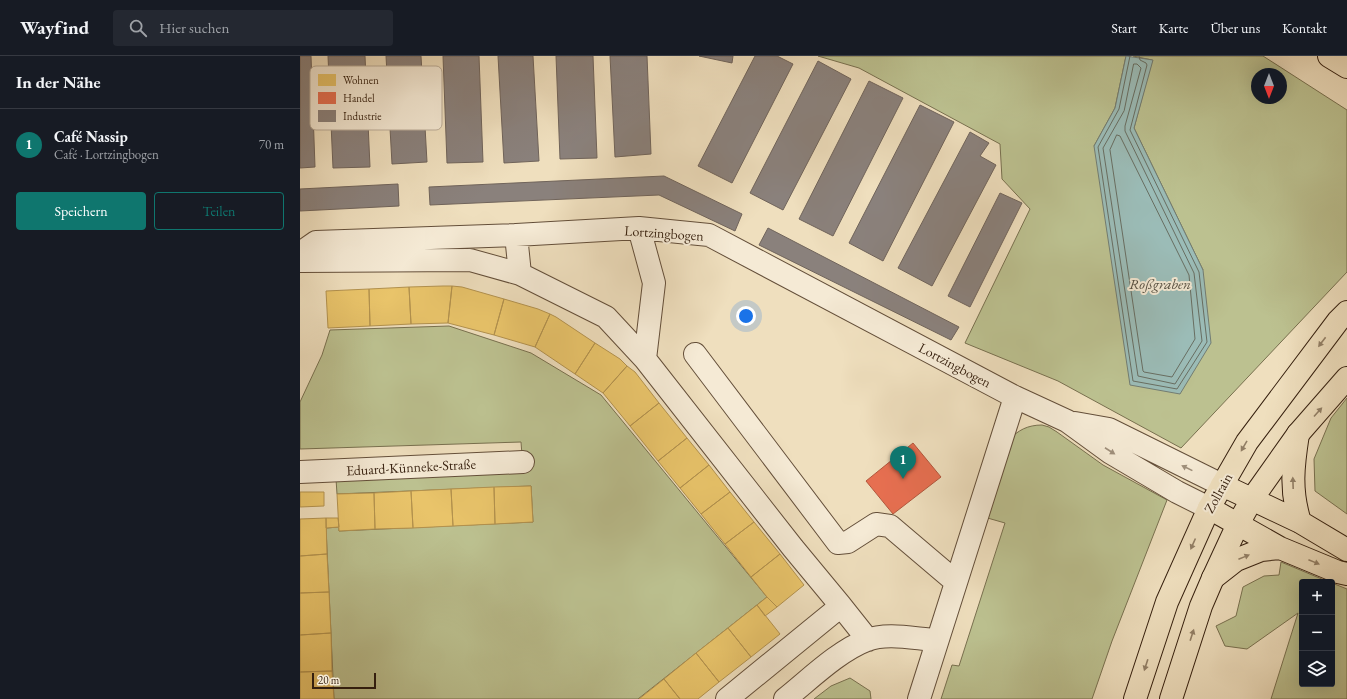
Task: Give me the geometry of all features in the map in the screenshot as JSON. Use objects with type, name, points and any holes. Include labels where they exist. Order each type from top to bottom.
[{"type":"main road","points":[[1329,56],[1347,67]]},
{"type":"main road","name":"Zollrain","points":[[1135,699],[1167,602],[1209,508],[1247,442],[1338,321],[1347,312]]},
{"type":"main road","points":[[1171,699],[1201,606],[1238,524],[1252,499],[1298,434],[1347,378]]},
{"type":"main road","points":[[1298,434],[1293,469],[1294,496],[1300,522]]},
{"type":"main road","points":[[1222,485],[1300,522],[1347,550]]},
{"type":"main road","points":[[1209,508],[1280,548],[1338,572],[1347,574]]},
{"type":"main road","points":[[1213,578],[1236,560],[1261,550],[1280,548]]},
{"type":"street","name":"Lortzingbogen","points":[[300,253],[316,242],[516,235],[640,228],[709,235],[1015,397],[1067,421],[1112,453],[1177,492],[1209,508]]},
{"type":"street","points":[[640,228],[654,283],[645,359]]},
{"type":"street","points":[[516,235],[520,274]]},
{"type":"street","points":[[300,261],[470,260],[520,274],[606,318],[645,359],[793,548],[868,640]]},
{"type":"street","points":[[695,354],[838,543],[848,542],[876,524],[890,526],[956,582]]},
{"type":"street","points":[[919,699],[1015,397]]},
{"type":"street","name":"Lortzingbogen","points":[[1067,421],[1109,429],[1222,485]]},
{"type":"street","name":"Eduard-Künneke-Straße","points":[[300,472],[523,462]]},
{"type":"street","points":[[727,699],[841,606]]},
{"type":"street","points":[[785,699],[842,653],[868,640],[890,636],[937,640]]},
{"type":"green space","points":[[818,56],[1126,56],[1115,108],[1094,146],[1203,270],[1134,128],[1152,60],[1133,56],[1263,56],[1282,68],[1251,68],[1251,104],[1287,104],[1287,71],[1347,110],[1347,272],[1181,448],[1058,381],[965,343],[1030,209],[1002,179],[1000,144],[859,68]]},
{"type":"green space","points":[[449,326],[531,353],[601,395],[767,597],[638,699],[334,699],[326,528],[339,527],[339,531],[533,522],[531,486],[337,494],[336,479],[522,455],[521,442],[300,449],[300,402],[322,355],[330,330]]},
{"type":"green space","points":[[1347,398],[1347,514],[1315,491],[1314,459],[1331,418]]},
{"type":"green space","points":[[1042,425],[1057,432],[1103,465],[1167,500],[1112,641],[1092,699],[941,699],[952,665],[959,666],[1005,523],[984,517],[1009,440],[1016,433],[1024,429]]},
{"type":"green space","points":[[1281,562],[1322,579],[1299,579],[1299,687],[1335,687],[1335,584],[1347,589],[1347,699],[1271,699],[1298,613],[1247,649],[1225,646],[1216,626],[1236,616],[1243,587],[1264,576],[1279,575]]},
{"type":"green space","points":[[850,678],[870,691],[871,699],[814,699],[831,686]]},
{"type":"water","name":"Roßgraben","points":[[1126,56],[1153,60],[1134,128],[1203,270],[1211,343],[1180,394],[1130,385],[1094,146],[1115,108]]},
{"type":"building: Wohnen","points":[[452,286],[448,323],[411,324],[409,287]]},
{"type":"building: Wohnen","points":[[452,286],[462,287],[504,299],[494,335],[448,323]]},
{"type":"building: Wohnen","points":[[409,287],[411,324],[370,326],[369,289]]},
{"type":"building: Wohnen","points":[[369,289],[370,326],[328,328],[326,291]]},
{"type":"building: Wohnen","points":[[504,299],[550,314],[535,347],[494,335]]},
{"type":"building: Wohnen","points":[[550,314],[595,343],[575,374],[535,347]]},
{"type":"building: Wohnen","points":[[595,343],[620,359],[627,366],[603,393],[575,374]]},
{"type":"building: Wohnen","points":[[627,366],[635,372],[659,403],[630,426],[603,393]]},
{"type":"building: Wohnen","points":[[659,403],[687,438],[658,461],[630,426]]},
{"type":"building: Wohnen","points":[[687,438],[709,465],[680,488],[658,461]]},
{"type":"building: Wohnen","points":[[709,465],[730,492],[701,514],[680,488]]},
{"type":"building: Wohnen","points":[[531,486],[533,522],[495,524],[494,487]]},
{"type":"building: Wohnen","points":[[494,487],[495,524],[453,526],[451,489]]},
{"type":"building: Wohnen","points":[[451,489],[453,526],[413,528],[411,491]]},
{"type":"building: Wohnen","points":[[411,491],[413,528],[375,529],[374,493]]},
{"type":"building: Wohnen","points":[[300,492],[324,492],[324,506],[300,507]]},
{"type":"building: Wohnen","points":[[730,492],[754,522],[725,544],[701,514]]},
{"type":"building: Wohnen","points":[[374,493],[375,529],[339,531],[337,494]]},
{"type":"building: Wohnen","points":[[326,518],[338,518],[339,527],[326,528]]},
{"type":"building: Wohnen","points":[[326,518],[327,554],[300,556],[300,519]]},
{"type":"building: Wohnen","points":[[754,522],[780,554],[751,577],[725,544]]},
{"type":"building: Wohnen","points":[[327,554],[329,592],[300,593],[300,556]]},
{"type":"building: Wohnen","points":[[780,554],[804,585],[777,607],[751,577]]},
{"type":"building: Wohnen","points":[[329,592],[331,633],[300,635],[300,593]]},
{"type":"building: Wohnen","points":[[767,597],[777,607],[765,616],[757,605]]},
{"type":"building: Wohnen","points":[[757,605],[780,634],[751,657],[728,628]]},
{"type":"building: Wohnen","points":[[728,628],[751,657],[719,682],[696,653]]},
{"type":"building: Wohnen","points":[[331,633],[332,671],[300,672],[300,635]]},
{"type":"building: Wohnen","points":[[696,653],[719,682],[698,699],[680,699],[664,679]]},
{"type":"building: Wohnen","points":[[332,671],[334,699],[300,699],[300,672]]},
{"type":"building: Wohnen","points":[[664,679],[680,699],[639,699]]},
{"type":"building: Handel","points":[[913,443],[941,477],[893,514],[866,481]]},
{"type":"building: Industrie","points":[[300,56],[311,56],[310,130],[314,130],[315,167],[300,168]]},
{"type":"building: Industrie","points":[[328,56],[365,56],[365,66],[328,66]]},
{"type":"building: Industrie","points":[[386,56],[421,56],[422,66],[387,66]]},
{"type":"building: Industrie","points":[[443,56],[479,56],[483,162],[447,163]]},
{"type":"building: Industrie","points":[[498,56],[533,56],[539,161],[504,163]]},
{"type":"building: Industrie","points":[[556,56],[593,56],[597,158],[560,159]]},
{"type":"building: Industrie","points":[[610,56],[647,56],[651,154],[615,157]]},
{"type":"building: Industrie","points":[[699,56],[733,56],[732,63]]},
{"type":"building: Industrie","points":[[755,56],[777,56],[793,64],[732,183],[698,166]]},
{"type":"building: Industrie","points":[[818,61],[851,79],[783,210],[750,193]]},
{"type":"building: Industrie","points":[[869,81],[903,98],[833,236],[799,219]]},
{"type":"building: Industrie","points":[[920,105],[954,122],[883,261],[849,243]]},
{"type":"building: Industrie","points":[[331,130],[368,130],[370,167],[333,168]]},
{"type":"building: Industrie","points":[[390,130],[425,130],[427,162],[392,164]]},
{"type":"building: Industrie","points":[[970,132],[989,143],[980,156],[996,165],[932,286],[898,268]]},
{"type":"building: Industrie","points":[[664,176],[742,214],[735,231],[659,195],[430,205],[429,187]]},
{"type":"building: Industrie","points":[[398,184],[399,206],[300,211],[300,189]]},
{"type":"building: Industrie","points":[[1000,193],[1022,203],[970,307],[948,296]]},
{"type":"building: Industrie","points":[[768,228],[959,327],[951,340],[759,245]]},
{"type":"place","name":"Café Nassip","points":[[903,479]]}]
